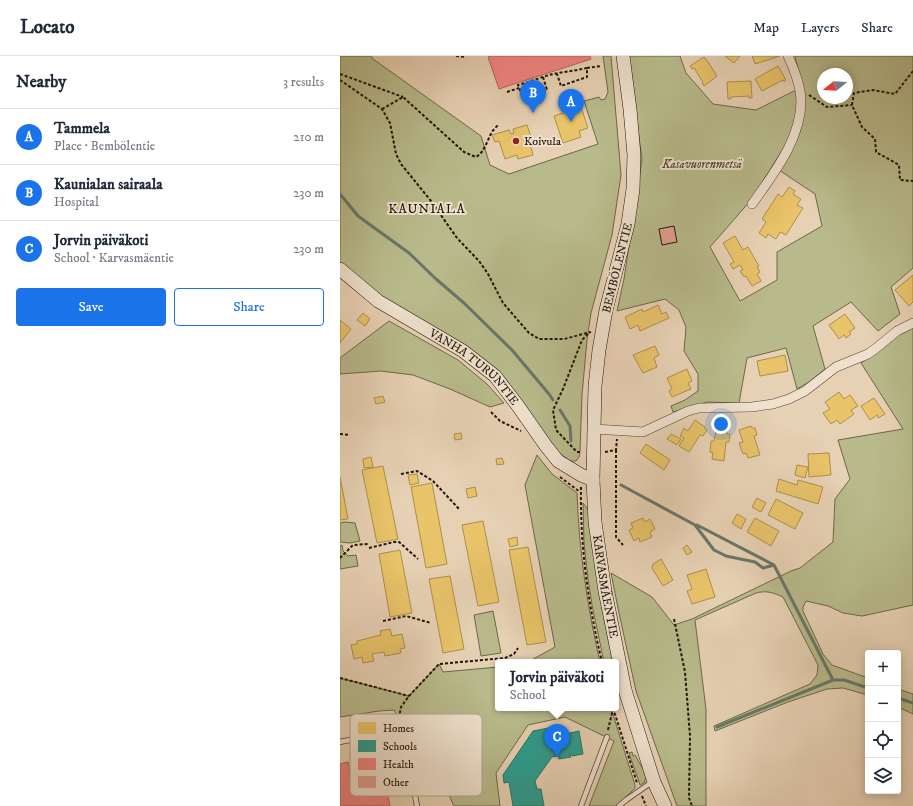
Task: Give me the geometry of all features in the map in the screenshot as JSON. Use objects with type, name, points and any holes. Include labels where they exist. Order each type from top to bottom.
[{"type":"main road","name":"BEMBÖLENTIE","points":[[593,480],[595,386],[599,350],[606,310],[628,224],[634,188],[634,155],[623,56]]},
{"type":"main road","name":"VANHA TURUNTIE","points":[[340,269],[378,301],[463,351],[495,376],[558,461],[581,475],[593,480]]},
{"type":"main road","name":"KARVASMÄENTIE","points":[[593,480],[595,522],[605,591],[619,659]]},
{"type":"main road","name":"KARVASMÄENTIE","points":[[619,660],[625,690],[654,782],[664,806]]},
{"type":"street","points":[[752,204],[767,184],[793,140],[801,110],[799,88],[788,56]]},
{"type":"street","points":[[594,429],[643,432],[688,411],[699,408],[774,404],[805,391],[836,367],[868,354],[897,331],[913,323]]},
{"type":"lane","points":[[581,806],[607,737]]},
{"type":"lane","points":[[340,742],[350,740]]},
{"type":"lane","points":[[619,806],[640,790],[654,782]]},
{"type":"lane","points":[[415,796],[417,806]]},
{"type":"lane","points":[[627,799],[629,806]]},
{"type":"path","points":[[456,56],[466,57]]},
{"type":"path","points":[[507,92],[519,88],[518,85],[530,82],[548,74],[557,74],[601,66]]},
{"type":"path","points":[[557,74],[561,86],[587,77],[587,68]]},
{"type":"path","points":[[913,71],[894,94],[873,90],[854,94],[852,105],[862,127],[875,139],[876,152],[899,165],[900,180],[913,181]]},
{"type":"path","points":[[340,74],[403,97],[464,152],[476,157],[483,151],[491,133],[499,124]]},
{"type":"path","points":[[519,88],[524,97],[547,90],[543,77]]},
{"type":"path","points":[[532,89],[539,86],[537,79]]},
{"type":"path","points":[[340,80],[382,109],[390,123],[396,154],[401,164],[458,238],[479,261],[503,302],[529,333],[539,339],[564,340],[591,332],[582,340],[566,383],[553,410],[556,430],[577,452],[580,452]]},
{"type":"path","points":[[530,82],[534,94]]},
{"type":"path","points":[[799,88],[827,107],[852,105]]},
{"type":"path","points":[[382,109],[403,97]]},
{"type":"path","points":[[491,412],[500,420],[523,432]]},
{"type":"path","points":[[618,431],[616,450],[616,537],[623,545]]},
{"type":"path","points":[[340,434],[350,435]]},
{"type":"path","points":[[602,453],[616,450]]},
{"type":"path","points":[[401,474],[417,471],[433,481],[459,510]]},
{"type":"path","points":[[556,472],[561,478],[580,492]]},
{"type":"path","points":[[340,558],[353,545],[368,546],[399,542],[418,559]]},
{"type":"path","points":[[382,621],[406,616],[431,623]]},
{"type":"path","points":[[674,619],[685,672],[690,736],[689,798],[692,806]]},
{"type":"path","points":[[400,714],[401,707],[409,696],[439,664],[505,658],[514,654],[518,648]]},
{"type":"path","points":[[340,678],[409,696]]},
{"type":"path","points":[[607,737],[612,711]]},
{"type":"path","points":[[614,711],[646,806]]},
{"type":"green space","points":[[340,56],[371,56],[373,59],[481,136],[490,165],[509,174],[598,144],[584,101],[599,97],[601,100],[605,99],[608,92],[603,56],[611,56],[621,175],[612,235],[591,313],[582,395],[580,451],[579,457],[576,461],[570,461],[557,451],[517,395],[377,295],[340,264]]},
{"type":"green space","name":"Kasavuorenmetsä","points":[[628,56],[680,56],[686,73],[713,104],[756,110],[794,91],[798,92],[798,111],[788,141],[751,200],[710,247],[740,301],[777,280],[777,252],[822,226],[815,194],[779,170],[789,154],[803,118],[804,98],[802,82],[795,56],[913,56],[913,268],[891,287],[900,314],[878,331],[851,302],[813,326],[825,369],[809,382],[797,389],[786,348],[747,358],[739,403],[707,402],[673,412],[671,406],[685,400],[698,391],[698,374],[684,351],[686,327],[679,310],[665,299],[617,311],[624,279],[642,159]]},
{"type":"green space","points":[[389,321],[458,360],[487,384],[504,403],[490,407],[450,389],[413,375],[381,371],[340,374],[340,358]]},
{"type":"green space","points":[[913,328],[913,605],[862,616],[843,613],[828,606],[806,601],[803,611],[823,654],[832,665],[865,677],[865,694],[843,688],[827,689],[788,702],[715,731],[714,726],[810,684],[817,675],[818,665],[783,597],[777,594],[770,592],[756,593],[695,620],[706,709],[706,806],[677,806],[636,691],[611,573],[652,597],[674,625],[692,619],[800,568],[833,542],[835,499],[850,479],[838,440],[903,429],[861,363],[893,338]]},
{"type":"green space","points":[[537,455],[552,474],[577,493],[584,578],[599,659],[533,659],[555,647],[525,485]]},
{"type":"green space","points":[[583,503],[589,511],[601,602],[612,659],[603,659],[592,605],[584,543]]},
{"type":"green space","points":[[340,523],[355,523],[360,541],[350,543],[340,542]]},
{"type":"green space","points":[[342,545],[343,551],[348,556],[356,555],[358,566],[340,569],[340,546]]},
{"type":"green space","points":[[493,611],[501,653],[481,656],[474,615]]},
{"type":"green space","points":[[439,664],[443,672],[495,667],[495,711],[612,711],[635,788],[617,806],[589,806],[614,741],[565,717],[528,725],[496,773],[500,806],[454,806],[449,796],[482,796],[482,714],[396,714],[394,710],[350,714],[350,715],[340,717],[340,678],[409,696]]},
{"type":"green space","points":[[901,690],[913,694],[913,714],[901,708]]},
{"type":"green space","points":[[632,752],[633,756],[635,755],[644,771],[646,778],[644,783],[640,785],[629,753]]},
{"type":"building: Homes","points":[[725,56],[740,56],[734,63]]},
{"type":"building: Homes","points":[[752,56],[780,56],[755,64]]},
{"type":"building: Homes","points":[[704,57],[717,76],[704,86],[694,68],[692,69],[690,66]]},
{"type":"building: Homes","points":[[778,66],[786,80],[784,82],[783,80],[762,91],[755,79]]},
{"type":"building: Homes","points":[[751,81],[752,98],[749,98],[749,96],[731,97],[731,99],[728,99],[727,82]]},
{"type":"building: Homes","points":[[581,107],[588,128],[579,131],[581,137],[563,143],[554,116]]},
{"type":"building: Homes","name":"Koivula","points":[[527,125],[533,143],[530,144],[533,155],[518,159],[517,155],[505,159],[499,141],[495,142],[492,135],[509,130],[511,134],[514,133],[513,129]]},
{"type":"building: Homes","points":[[789,187],[795,191],[793,194],[801,199],[797,205],[803,208],[786,235],[780,232],[776,239],[768,234],[766,238],[759,233],[766,222],[762,219],[778,194],[782,197]]},
{"type":"building: Homes","points":[[735,236],[743,250],[748,247],[759,266],[757,267],[760,272],[757,274],[761,281],[752,286],[746,276],[744,277],[740,271],[743,270],[740,265],[733,269],[730,264],[734,262],[723,243]]},
{"type":"building: Homes","points":[[913,275],[913,302],[909,306],[895,290]]},
{"type":"building: Homes","points":[[658,305],[662,314],[666,312],[669,318],[640,331],[638,325],[630,329],[625,317],[642,309],[643,312]]},
{"type":"building: Homes","points":[[363,313],[370,319],[365,326],[357,320]]},
{"type":"building: Homes","points":[[845,314],[855,328],[849,332],[851,334],[846,338],[844,335],[839,339],[829,325]]},
{"type":"building: Homes","points":[[340,320],[351,329],[340,343]]},
{"type":"building: Homes","points":[[655,346],[659,355],[654,358],[657,367],[643,373],[633,355]]},
{"type":"building: Homes","points":[[785,355],[788,371],[760,376],[757,361]]},
{"type":"building: Homes","points":[[687,369],[692,381],[688,383],[691,389],[672,397],[669,391],[672,389],[667,378]]},
{"type":"building: Homes","points":[[839,392],[844,399],[850,395],[858,406],[851,410],[854,414],[840,424],[837,420],[831,424],[823,413],[830,409],[825,402]]},
{"type":"building: Homes","points":[[383,396],[385,402],[376,404],[374,398]]},
{"type":"building: Homes","points":[[874,398],[885,414],[878,418],[877,415],[870,420],[861,406]]},
{"type":"building: Homes","points":[[695,420],[707,430],[703,436],[700,435],[689,452],[679,446],[684,438],[680,436],[684,428],[688,431]]},
{"type":"building: Homes","points":[[751,426],[752,428],[755,428],[757,435],[754,436],[760,455],[748,458],[746,453],[743,454],[739,443],[743,442],[739,430]]},
{"type":"building: Homes","points":[[716,430],[727,431],[727,434],[730,434],[729,442],[726,442],[724,461],[712,459],[713,453],[710,452],[711,441],[714,441]]},
{"type":"building: Homes","points":[[461,433],[462,439],[455,440],[454,434]]},
{"type":"building: Homes","points":[[671,434],[681,439],[677,445],[667,439]]},
{"type":"building: Homes","points":[[646,444],[670,460],[664,470],[640,453]]},
{"type":"building: Homes","points":[[829,453],[831,475],[809,477],[808,454]]},
{"type":"building: Homes","points":[[371,457],[373,467],[364,468],[363,459]]},
{"type":"building: Homes","points":[[502,458],[504,464],[497,465],[496,459]]},
{"type":"building: Homes","points":[[797,465],[808,467],[805,478],[795,475]]},
{"type":"building: Homes","points":[[383,466],[398,539],[377,543],[362,470]]},
{"type":"building: Homes","points":[[417,474],[419,483],[410,485],[408,475]]},
{"type":"building: Homes","points":[[340,477],[348,519],[340,520]]},
{"type":"building: Homes","points":[[779,479],[797,485],[798,480],[823,487],[818,504],[776,491]]},
{"type":"building: Homes","points":[[432,483],[447,564],[426,568],[411,487]]},
{"type":"building: Homes","points":[[475,487],[477,496],[468,498],[466,489]]},
{"type":"building: Homes","points":[[757,498],[766,503],[761,512],[752,507]]},
{"type":"building: Homes","points":[[776,499],[803,513],[795,529],[768,515]]},
{"type":"building: Homes","points":[[737,514],[746,519],[741,529],[732,523]]},
{"type":"building: Homes","points":[[643,518],[645,522],[650,519],[655,529],[650,532],[652,537],[640,542],[639,538],[634,541],[629,530],[633,528],[631,523]]},
{"type":"building: Homes","points":[[755,518],[779,531],[771,546],[747,532]]},
{"type":"building: Homes","points":[[483,521],[499,602],[478,606],[462,525]]},
{"type":"building: Homes","points":[[517,537],[518,545],[510,547],[508,539]]},
{"type":"building: Homes","points":[[687,545],[692,552],[687,555],[683,548]]},
{"type":"building: Homes","points":[[528,547],[546,642],[527,645],[509,550]]},
{"type":"building: Homes","points":[[400,550],[412,613],[390,617],[379,554]]},
{"type":"building: Homes","points":[[661,559],[673,580],[663,586],[652,568],[653,564]]},
{"type":"building: Homes","points":[[706,569],[715,597],[692,604],[687,591],[692,589],[687,575]]},
{"type":"building: Homes","points":[[450,576],[464,649],[443,653],[429,579]]},
{"type":"building: Homes","points":[[390,629],[392,636],[402,634],[405,648],[400,649],[401,653],[385,656],[384,652],[372,654],[374,661],[363,663],[362,657],[354,659],[351,645],[357,644],[357,641],[381,635],[380,631]]},
{"type":"building: Schools","points":[[559,726],[561,735],[579,731],[583,754],[572,756],[572,754],[570,754],[571,757],[559,759],[558,756],[552,757],[535,781],[537,789],[541,789],[544,806],[513,806],[509,782],[504,783],[503,775],[533,731]]},
{"type":"building: Health","points":[[590,56],[591,59],[499,89],[488,57]]},
{"type":"building: Health","points":[[348,762],[350,772],[350,796],[388,796],[390,806],[340,806],[340,764]]},
{"type":"building: Other","points":[[674,226],[677,242],[662,245],[659,229]]},
{"type":"waterway","points":[[340,194],[358,216],[409,253],[464,303],[512,350],[553,400]]},
{"type":"waterway","points":[[560,410],[570,426],[571,441]]},
{"type":"waterway","points":[[621,485],[695,525],[714,550],[726,556],[755,562],[763,568],[774,565],[833,680]]},
{"type":"waterway","points":[[697,525],[774,565]]},
{"type":"waterway","points":[[717,727],[833,680],[844,680],[865,687]]},
{"type":"waterway","points":[[901,699],[913,703]]},
{"type":"place","name":"Kaunialan sairaala","points":[[533,113]]},
{"type":"place","name":"Tammela","points":[[571,122]]},
{"type":"place","name":"Koivula","points":[[516,141]]},
{"type":"place","name":"Jorvin päiväkoti","points":[[557,757]]},
{"type":"district","name":"KAUNIALA","points":[[427,208]]}]
